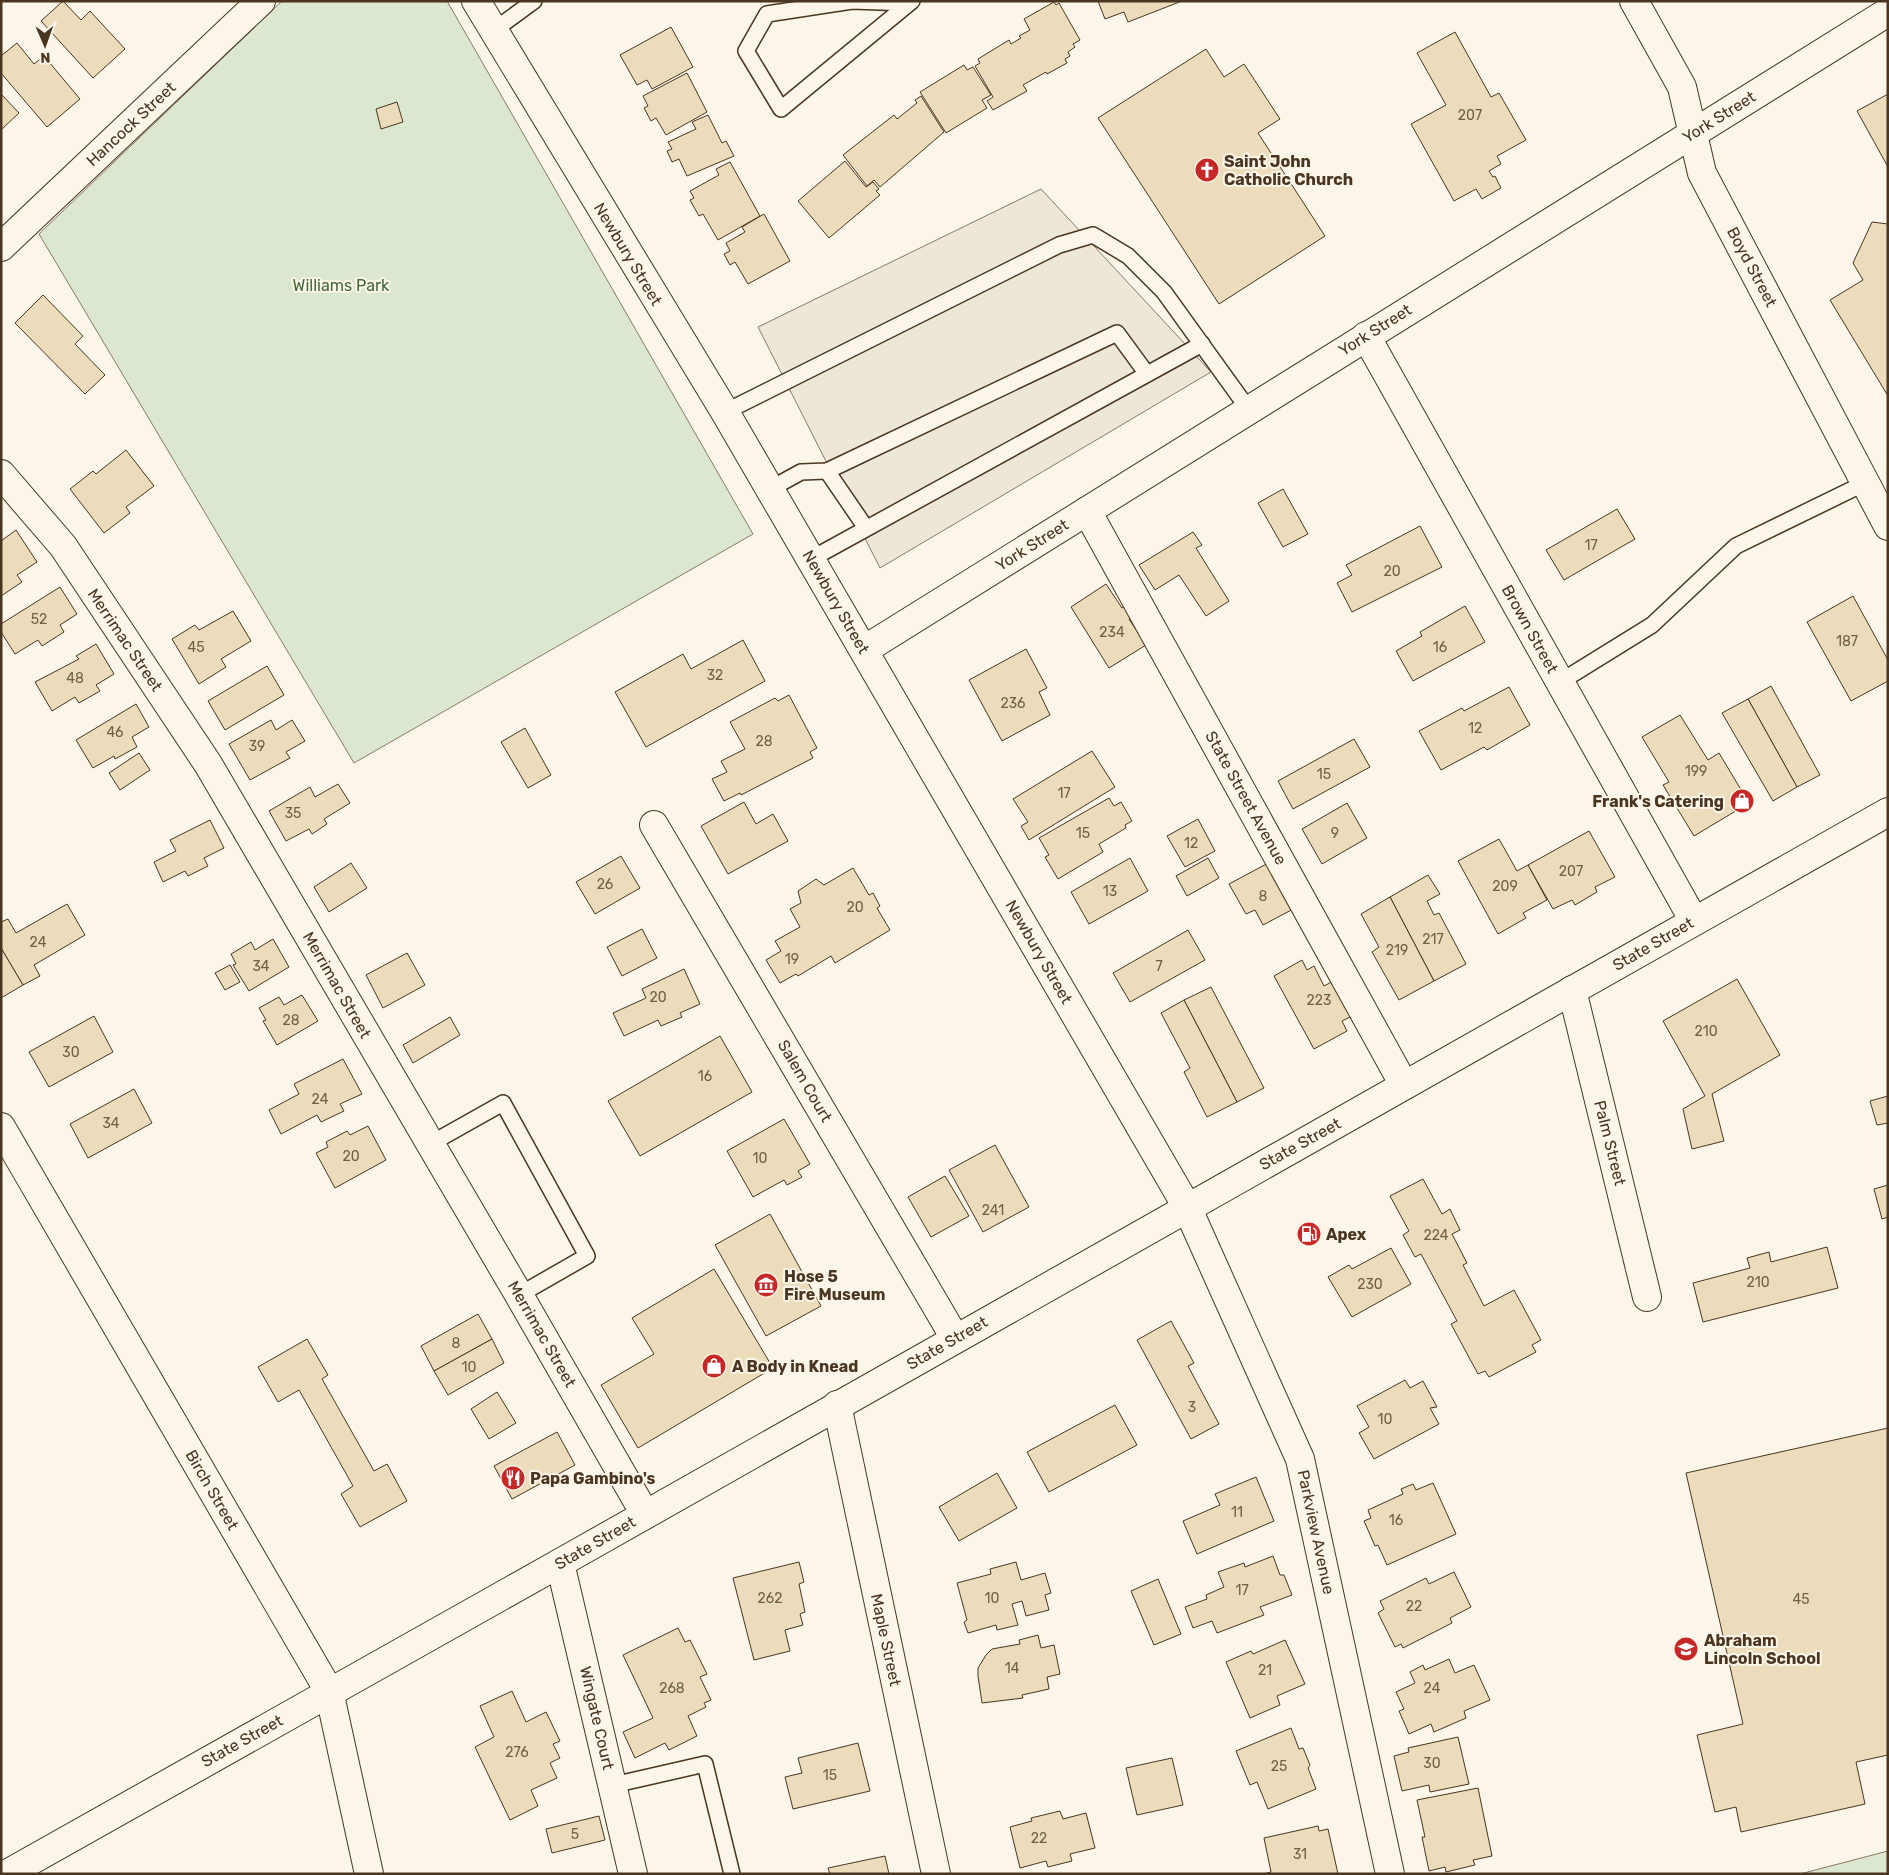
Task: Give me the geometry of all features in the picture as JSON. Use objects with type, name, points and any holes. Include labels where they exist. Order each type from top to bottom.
[{"type":"street","name":"Hancock Street","points":[[1,247],[261,1]]},
{"type":"street","name":"Newbury Street","points":[[476,1],[725,412],[1187,1207]]},
{"type":"street","name":"Boyd Street","points":[[1634,1],[1682,87],[1702,173],[1888,526]]},
{"type":"street","name":"York Street","points":[[864,650],[1888,12]]},
{"type":"street","name":"Brown Street","points":[[1366,336],[1694,921]]},
{"type":"street","name":"Merrimac Street","points":[[1,474],[63,546],[208,764],[645,1514]]},
{"type":"street","name":"State Street Avenue","points":[[1087,511],[1404,1085]]},
{"type":"street","name":"State Street","points":[[7,1874],[1888,812]]},
{"type":"street","name":"Salem Court","points":[[654,824],[955,1338]]},
{"type":"street","name":"Palm Street","points":[[1572,990],[1647,1297]]},
{"type":"street","name":"Birch Street","points":[[1,1127],[329,1692],[369,1874]]},
{"type":"street","name":"Parkview Avenue","points":[[1187,1207],[1300,1458],[1390,1874]]},
{"type":"street","name":"Maple Street","points":[[837,1405],[936,1874]]},
{"type":"street","name":"Wingate Court","points":[[560,1563],[633,1874]]},
{"type":"lane","points":[[493,31],[534,1]]},
{"type":"lane","points":[[852,1],[910,2],[780,109],[746,51],[767,14],[852,1]]},
{"type":"lane","points":[[725,412],[1059,245],[1093,235],[1128,256],[1164,292],[1249,410]]},
{"type":"lane","points":[[770,489],[801,472],[827,471],[1117,333],[1147,374]]},
{"type":"lane","points":[[811,559],[1202,344]]},
{"type":"lane","points":[[827,471],[866,528]]},
{"type":"lane","points":[[1560,682],[1652,625],[1736,546],[1865,483]]},
{"type":"lane","points":[[430,1144],[503,1103],[587,1256],[519,1295]]},
{"type":"lane","points":[[613,1784],[705,1764],[732,1874]]},
{"type":"green space","name":"Williams Park","points":[[282,1],[447,1],[753,534],[354,763],[39,234]]},
{"type":"green space","points":[[1888,1851],[1888,1874],[1800,1874]]},
{"type":"shaded area","points":[[1041,189],[1211,372],[880,568],[758,327]]},
{"type":"building","points":[[63,1],[81,20],[90,11],[125,49],[93,78],[41,21]]},
{"type":"building","points":[[1098,1],[1182,1],[1128,22],[1124,12],[1105,19]]},
{"type":"building","points":[[1054,2],[1056,5],[1059,3],[1080,40],[1073,44],[1075,47],[1068,52],[1070,56],[1065,59],[1067,63],[1023,85],[1027,91],[993,110],[987,101],[993,97],[975,66],[980,63],[978,59],[1009,40],[1011,44],[1021,38],[1019,36],[1030,30],[1024,19]]},
{"type":"building","points":[[671,27],[693,67],[652,89],[647,80],[637,85],[620,55]]},
{"type":"building","points":[[1455,32],[1491,97],[1499,93],[1526,140],[1497,156],[1501,164],[1489,171],[1493,177],[1495,176],[1501,188],[1482,199],[1476,189],[1454,201],[1411,124],[1446,105],[1417,53]]},
{"type":"building","points":[[17,43],[34,64],[44,56],[80,99],[47,127],[1,73],[1,56]]},
{"type":"building","name":"Saint John Catholic Church","points":[[1206,49],[1224,77],[1244,64],[1280,119],[1258,133],[1325,236],[1219,304],[1098,118]]},
{"type":"building","points":[[964,65],[967,70],[973,67],[991,95],[982,100],[987,108],[946,133],[920,92]]},
{"type":"building","points":[[687,73],[707,112],[666,135],[656,118],[651,121],[644,108],[648,106],[643,96]]},
{"type":"building","points":[[1,94],[19,113],[1,130]]},
{"type":"building","points":[[1888,94],[1888,167],[1857,111]]},
{"type":"building","points":[[921,96],[944,132],[880,187],[874,180],[867,186],[843,155],[894,115],[897,119],[917,103],[915,100]]},
{"type":"building","points":[[397,102],[403,122],[381,129],[376,109]]},
{"type":"building","points":[[708,115],[722,143],[726,141],[734,156],[687,176],[679,159],[672,162],[667,151],[672,149],[668,142],[696,129],[692,122]]},
{"type":"building","points":[[845,161],[866,187],[873,182],[879,189],[876,191],[880,195],[829,238],[798,201]]},
{"type":"building","points":[[730,162],[760,216],[718,240],[703,214],[699,216],[690,200],[694,198],[690,191],[719,175],[716,169]]},
{"type":"building","points":[[764,214],[790,261],[748,284],[735,262],[730,265],[724,254],[730,251],[726,243],[745,232],[742,227]]},
{"type":"building","points":[[1872,222],[1888,224],[1888,396],[1830,300],[1863,280],[1853,263]]},
{"type":"building","points":[[43,295],[83,336],[75,344],[105,375],[85,394],[15,323]]},
{"type":"building","points":[[126,450],[154,486],[126,507],[130,513],[104,533],[70,489],[93,471],[96,474]]},
{"type":"building","points":[[1283,489],[1308,534],[1283,547],[1258,503]]},
{"type":"building","points":[[1617,509],[1635,539],[1564,580],[1546,550]]},
{"type":"building","points":[[1420,526],[1442,567],[1352,612],[1337,583],[1352,575],[1346,565]]},
{"type":"building","points":[[16,530],[37,562],[17,575],[22,582],[1,596],[1,541]]},
{"type":"building","points":[[1193,532],[1202,545],[1196,548],[1229,601],[1206,616],[1179,575],[1155,590],[1139,565]]},
{"type":"building","points":[[1106,584],[1122,608],[1127,605],[1134,616],[1129,619],[1146,645],[1109,668],[1071,607]]},
{"type":"building","points":[[60,587],[77,614],[60,625],[64,632],[42,646],[38,640],[15,654],[1,632],[1,624]]},
{"type":"building","points":[[1853,596],[1888,660],[1888,681],[1851,701],[1807,622]]},
{"type":"building","points":[[1465,606],[1485,642],[1413,681],[1396,651],[1422,636],[1420,632]]},
{"type":"building","points":[[233,611],[251,641],[221,659],[226,667],[199,684],[172,639],[195,625],[199,630]]},
{"type":"building","points":[[743,640],[765,681],[646,747],[615,692],[683,654],[691,669]]},
{"type":"building","points":[[96,644],[114,674],[96,685],[100,691],[79,703],[75,697],[52,711],[35,682],[79,659],[76,656]]},
{"type":"building","points":[[1026,649],[1047,688],[1039,692],[1050,715],[1002,741],[969,680]]},
{"type":"building","points":[[267,666],[284,695],[225,730],[208,701]]},
{"type":"building","points":[[1771,686],[1820,775],[1797,787],[1748,699]]},
{"type":"building","points":[[1509,687],[1530,725],[1487,750],[1484,747],[1441,770],[1419,731],[1462,708],[1464,711]]},
{"type":"building","points":[[789,695],[817,748],[810,752],[813,758],[741,795],[740,793],[724,801],[712,779],[727,772],[721,761],[745,749],[730,722],[775,698],[778,701]]},
{"type":"building","points":[[1748,699],[1797,787],[1773,801],[1722,713]]},
{"type":"building","points":[[136,704],[149,727],[132,737],[137,747],[115,759],[114,756],[93,768],[76,740]]},
{"type":"building","points":[[1680,715],[1708,760],[1719,753],[1749,803],[1694,836],[1663,785],[1669,782],[1642,737]]},
{"type":"building","points":[[271,720],[276,730],[292,720],[305,741],[286,752],[290,758],[250,780],[229,744]]},
{"type":"building","points":[[525,728],[551,775],[528,788],[501,742]]},
{"type":"building","points":[[1354,739],[1370,767],[1293,809],[1278,781]]},
{"type":"building","points":[[1092,751],[1115,787],[1029,840],[1021,826],[1028,822],[1013,799]]},
{"type":"building","points":[[139,753],[150,770],[120,790],[109,773]]},
{"type":"building","points":[[338,784],[350,803],[324,819],[327,824],[312,834],[309,829],[286,841],[269,811],[310,787],[315,797]]},
{"type":"building","points":[[1109,798],[1114,806],[1121,802],[1132,821],[1125,825],[1126,828],[1099,844],[1103,852],[1058,879],[1045,857],[1049,855],[1039,838]]},
{"type":"building","points":[[744,802],[756,824],[773,814],[788,841],[728,874],[701,826]]},
{"type":"building","points":[[1347,803],[1367,838],[1322,864],[1302,829]]},
{"type":"building","points":[[1198,819],[1215,851],[1185,867],[1167,836]]},
{"type":"building","points":[[210,820],[224,848],[204,858],[208,866],[188,876],[185,871],[163,882],[154,862],[176,851],[170,840]]},
{"type":"building","points":[[1589,831],[1615,877],[1595,887],[1597,892],[1575,905],[1572,900],[1553,909],[1528,865]]},
{"type":"building","points":[[1499,839],[1517,871],[1528,865],[1547,900],[1523,913],[1526,918],[1498,934],[1458,861]]},
{"type":"building","points":[[621,856],[640,888],[595,914],[576,882]]},
{"type":"building","points":[[1130,858],[1148,891],[1089,924],[1071,892]]},
{"type":"building","points":[[1208,858],[1219,878],[1187,896],[1176,876]]},
{"type":"building","points":[[1272,861],[1297,907],[1263,925],[1255,910],[1246,914],[1229,884]]},
{"type":"building","points":[[351,863],[367,888],[329,912],[314,887]]},
{"type":"building","points":[[853,868],[869,895],[873,893],[880,906],[877,908],[890,930],[835,963],[831,956],[798,976],[796,974],[780,983],[766,960],[781,951],[775,941],[800,927],[790,909],[801,903],[798,891],[816,879],[824,885]]},
{"type":"building","points":[[1428,875],[1440,894],[1427,901],[1434,915],[1439,913],[1466,964],[1434,981],[1390,897]]},
{"type":"building","points":[[1390,897],[1434,981],[1399,1000],[1372,952],[1379,947],[1361,914]]},
{"type":"building","points":[[67,904],[85,935],[34,965],[40,976],[23,985],[1,948],[1,922],[8,919],[16,933]]},
{"type":"building","points":[[642,929],[657,958],[622,976],[607,947]]},
{"type":"building","points":[[1188,930],[1205,960],[1130,1002],[1113,973]]},
{"type":"building","points":[[273,939],[289,967],[249,991],[233,965],[236,964],[231,954],[251,942],[255,950]]},
{"type":"building","points":[[1,948],[23,985],[1,998]]},
{"type":"building","points":[[407,953],[425,985],[383,1008],[366,975]]},
{"type":"building","points":[[1302,960],[1307,970],[1314,966],[1324,986],[1339,978],[1358,1013],[1342,1021],[1347,1031],[1314,1049],[1274,976]]},
{"type":"building","points":[[230,965],[240,982],[225,990],[215,973]]},
{"type":"building","points":[[684,969],[700,1004],[680,1013],[682,1017],[661,1026],[658,1020],[624,1036],[613,1013],[646,998],[642,989]]},
{"type":"building","points":[[1737,979],[1780,1055],[1712,1094],[1724,1141],[1692,1149],[1683,1109],[1705,1096],[1663,1021]]},
{"type":"building","points":[[1211,987],[1264,1088],[1237,1102],[1184,1000]]},
{"type":"building","points":[[302,995],[318,1021],[277,1045],[263,1021],[266,1020],[259,1008],[279,997],[284,1005]]},
{"type":"building","points":[[1184,1000],[1237,1102],[1207,1117],[1184,1072],[1190,1068],[1161,1013]]},
{"type":"building","points":[[94,1016],[113,1052],[49,1087],[29,1052]]},
{"type":"building","points":[[450,1017],[460,1035],[413,1063],[403,1045]]},
{"type":"building","points":[[720,1036],[752,1092],[640,1156],[608,1101]]},
{"type":"building","points":[[343,1059],[362,1094],[340,1104],[344,1111],[321,1122],[317,1115],[281,1134],[269,1110],[299,1094],[294,1084]]},
{"type":"building","points":[[134,1089],[152,1123],[88,1158],[70,1124]]},
{"type":"building","points":[[1888,1096],[1888,1123],[1877,1125],[1870,1101]]},
{"type":"building","points":[[784,1119],[810,1164],[798,1171],[802,1177],[787,1185],[784,1180],[753,1197],[727,1151]]},
{"type":"building","points":[[368,1126],[386,1160],[335,1188],[316,1153],[328,1147],[326,1142],[347,1131],[350,1135]]},
{"type":"building","points":[[995,1145],[1029,1207],[983,1232],[949,1170]]},
{"type":"building","points":[[945,1176],[969,1216],[931,1237],[908,1197]]},
{"type":"building","points":[[1423,1179],[1442,1214],[1450,1209],[1460,1230],[1452,1234],[1467,1263],[1463,1265],[1484,1306],[1514,1290],[1541,1340],[1532,1345],[1536,1352],[1489,1377],[1485,1371],[1478,1374],[1451,1324],[1457,1321],[1421,1254],[1415,1257],[1403,1235],[1409,1231],[1390,1196]]},
{"type":"building","points":[[1888,1185],[1888,1217],[1882,1219],[1874,1189]]},
{"type":"building","points":[[770,1214],[821,1306],[766,1336],[715,1245]]},
{"type":"building","points":[[1827,1247],[1838,1288],[1703,1322],[1693,1283],[1750,1268],[1747,1258],[1769,1252],[1771,1262]]},
{"type":"building","points":[[1391,1248],[1411,1284],[1352,1317],[1328,1277],[1349,1265],[1352,1269]]},
{"type":"building","points":[[714,1269],[773,1368],[638,1448],[601,1385],[654,1354],[632,1318]]},
{"type":"building","points":[[478,1314],[492,1339],[434,1371],[421,1346]]},
{"type":"building","points":[[1171,1321],[1194,1363],[1188,1366],[1219,1424],[1191,1439],[1137,1340]]},
{"type":"building","points":[[307,1339],[328,1375],[322,1379],[374,1471],[387,1464],[407,1501],[360,1527],[341,1494],[353,1486],[299,1390],[278,1402],[258,1367]]},
{"type":"building","points":[[492,1339],[504,1363],[448,1395],[434,1371]]},
{"type":"building","points":[[1405,1380],[1410,1388],[1423,1381],[1437,1407],[1430,1408],[1439,1424],[1374,1459],[1359,1433],[1369,1427],[1357,1406]]},
{"type":"building","points":[[497,1392],[516,1423],[489,1439],[471,1409]]},
{"type":"building","points":[[1115,1405],[1137,1445],[1049,1492],[1027,1452]]},
{"type":"building","points":[[1888,1428],[1888,1755],[1856,1762],[1865,1804],[1741,1832],[1736,1807],[1715,1812],[1697,1735],[1743,1724],[1686,1473]]},
{"type":"building","points":[[557,1432],[575,1465],[512,1499],[494,1466]]},
{"type":"building","points":[[997,1473],[1017,1508],[959,1541],[939,1507]]},
{"type":"building","points":[[1256,1477],[1274,1521],[1197,1554],[1183,1521],[1220,1505],[1215,1494]]},
{"type":"building","points":[[1433,1483],[1456,1534],[1387,1565],[1378,1545],[1375,1546],[1364,1521],[1371,1518],[1368,1510],[1403,1494],[1401,1489],[1413,1484],[1416,1490]]},
{"type":"building","points":[[1273,1556],[1280,1575],[1284,1575],[1292,1595],[1260,1607],[1264,1615],[1217,1633],[1212,1621],[1193,1628],[1185,1607],[1207,1599],[1206,1595],[1224,1587],[1218,1572],[1244,1563],[1245,1567]]},
{"type":"building","points":[[799,1562],[804,1582],[799,1584],[805,1612],[800,1614],[803,1625],[785,1630],[790,1651],[754,1660],[733,1578]]},
{"type":"building","points":[[1016,1562],[1021,1580],[1045,1573],[1051,1593],[1045,1595],[1049,1610],[1026,1616],[1022,1601],[1012,1604],[1018,1625],[997,1630],[996,1625],[968,1633],[964,1622],[967,1620],[957,1583],[991,1574],[990,1569]]},
{"type":"building","points":[[1454,1572],[1471,1607],[1450,1618],[1452,1623],[1403,1648],[1401,1644],[1395,1647],[1378,1613],[1384,1609],[1380,1601],[1426,1578],[1429,1584]]},
{"type":"building","points":[[1158,1579],[1181,1634],[1154,1645],[1131,1591]]},
{"type":"building","points":[[678,1628],[685,1642],[690,1640],[707,1674],[700,1677],[711,1700],[704,1703],[706,1707],[688,1716],[697,1736],[669,1750],[665,1743],[635,1758],[623,1732],[653,1718],[623,1655]]},
{"type":"building","points":[[1038,1635],[1041,1648],[1054,1645],[1060,1674],[1047,1677],[1049,1689],[1022,1695],[1023,1698],[982,1703],[978,1668],[986,1655],[992,1649],[1020,1644],[1019,1640]]},
{"type":"building","points":[[1285,1640],[1305,1684],[1277,1696],[1280,1705],[1250,1718],[1226,1662],[1251,1651],[1253,1654]]},
{"type":"building","points":[[1449,1659],[1455,1673],[1474,1665],[1490,1700],[1464,1711],[1466,1718],[1434,1732],[1431,1724],[1409,1734],[1399,1711],[1404,1709],[1396,1692],[1415,1683],[1410,1672],[1423,1665],[1425,1670]]},
{"type":"building","points":[[512,1691],[526,1722],[546,1712],[560,1741],[553,1744],[560,1758],[550,1763],[557,1778],[531,1790],[538,1806],[510,1820],[475,1747],[494,1737],[480,1706]]},
{"type":"building","points":[[1291,1728],[1299,1749],[1303,1748],[1310,1765],[1308,1768],[1316,1789],[1268,1809],[1257,1782],[1250,1785],[1236,1751]]},
{"type":"building","points":[[1458,1737],[1469,1784],[1430,1792],[1429,1785],[1402,1791],[1394,1756],[1409,1752],[1408,1748]]},
{"type":"building","points":[[858,1743],[870,1791],[793,1809],[785,1777],[802,1773],[798,1758]]},
{"type":"building","points":[[1172,1758],[1183,1805],[1137,1815],[1126,1768]]},
{"type":"building","points":[[1478,1788],[1492,1856],[1473,1860],[1475,1865],[1446,1872],[1445,1867],[1429,1871],[1422,1837],[1425,1837],[1417,1800]]},
{"type":"building","points":[[1060,1811],[1063,1819],[1086,1813],[1095,1848],[1070,1854],[1072,1861],[1048,1867],[1046,1861],[1020,1868],[1010,1827],[1032,1821],[1031,1818]]},
{"type":"building","points":[[599,1816],[605,1840],[552,1853],[546,1829]]},
{"type":"building","points":[[1318,1826],[1319,1831],[1328,1829],[1338,1874],[1263,1874],[1271,1872],[1264,1838]]},
{"type":"building","points":[[885,1856],[889,1874],[830,1874],[828,1868]]},
{"type":"place","name":"Saint John Catholic Church","points":[[1207,170]]},
{"type":"place","name":"Frank's Catering","points":[[1742,801]]},
{"type":"place","name":"Apex","points":[[1309,1234]]},
{"type":"place","name":"Hose 5 Fire Museum","points":[[766,1285]]},
{"type":"place","name":"A Body in Knead","points":[[714,1366]]},
{"type":"place","name":"Papa Gambino's","points":[[513,1478]]},
{"type":"place","name":"Abraham Lincoln School","points":[[1686,1649]]}]
